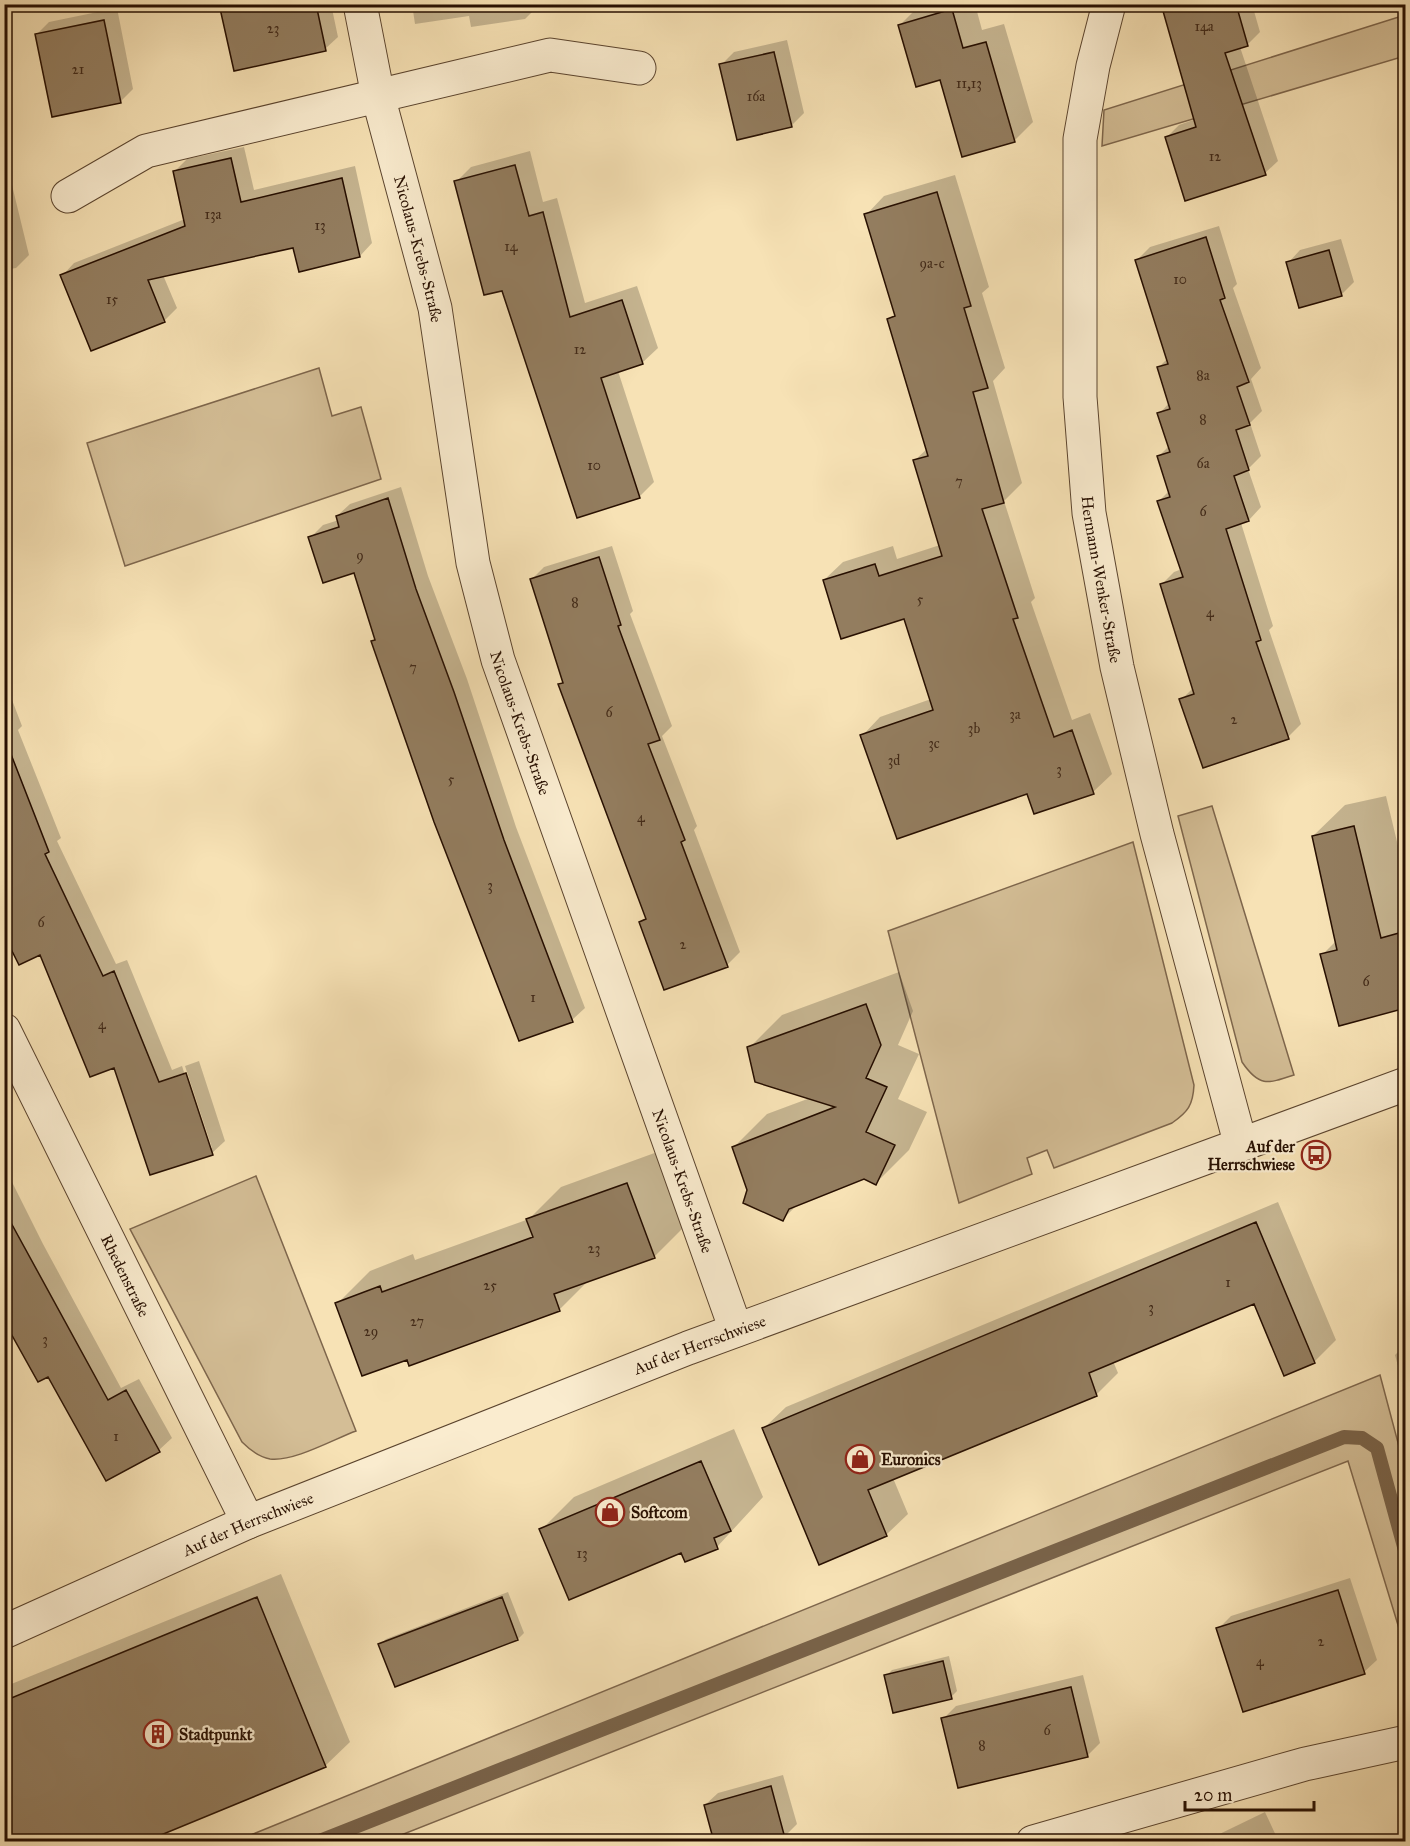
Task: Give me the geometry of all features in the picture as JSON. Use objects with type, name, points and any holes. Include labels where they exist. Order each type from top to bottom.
[{"type":"street","name":"Nicolaus-Krebs-Straße","points":[[360,4],[378,96],[435,308],[473,563],[498,660],[736,1330]]},
{"type":"street","name":"Hermann-Wenker-Straße","points":[[1109,4],[1093,66],[1080,139],[1080,397],[1089,513],[1117,667],[1154,823],[1240,1142]]},
{"type":"street","points":[[68,196],[146,151],[550,55],[639,68]]},
{"type":"street","name":"Rhedenstraße","points":[[4,1030],[248,1522]]},
{"type":"street","name":"Auf der Herrschwiese","points":[[4,1632],[248,1522],[736,1330],[1240,1142],[1406,1084]]},
{"type":"street","points":[[1033,1842],[1305,1764],[1406,1743]]},
{"type":"shaded area","points":[[1405,15],[1405,56],[1102,146],[1104,110]]},
{"type":"shaded area","points":[[319,368],[332,416],[361,407],[381,479],[125,566],[87,443]]},
{"type":"shaded area","points":[[1212,806],[1294,1075],[1277,1080],[1259,1079],[1242,1062],[1178,816]]},
{"type":"shaded area","points":[[1133,842],[1194,1085],[1191,1103],[1186,1111],[1172,1123],[1054,1168],[1047,1150],[1027,1158],[1032,1174],[959,1203],[888,931]]},
{"type":"shaded area","points":[[256,1176],[356,1431],[302,1454],[280,1459],[262,1457],[242,1442],[130,1229]]},
{"type":"shaded area","points":[[1380,1375],[1405,1469],[1405,1648],[1348,1461],[386,1841],[236,1841]]},
{"type":"building","points":[[219,4],[316,4],[326,51],[234,71]]},
{"type":"building","points":[[1161,4],[1236,4],[1248,46],[1225,53],[1266,175],[1185,201],[1165,137],[1196,127]]},
{"type":"building","points":[[952,9],[963,48],[986,42],[1015,142],[962,157],[940,80],[916,87],[898,25]]},
{"type":"building","points":[[104,20],[121,103],[52,117],[35,34]]},
{"type":"building","points":[[774,52],[792,127],[737,140],[719,64]]},
{"type":"building","points":[[231,158],[241,202],[342,178],[360,257],[299,272],[293,248],[148,280],[165,322],[91,351],[60,275],[185,226],[173,171]]},
{"type":"building","points":[[515,165],[529,216],[543,212],[570,317],[622,300],[643,364],[601,378],[640,498],[577,518],[502,291],[484,295],[454,181]]},
{"type":"building","points":[[937,192],[971,306],[964,308],[988,388],[973,392],[1004,503],[982,509],[1018,618],[1013,619],[1054,737],[1072,730],[1094,794],[1034,814],[1027,794],[897,839],[860,735],[933,710],[904,619],[841,639],[823,580],[875,564],[879,576],[942,556],[913,460],[928,456],[887,319],[895,316],[864,214]]},
{"type":"building","points":[[1206,237],[1225,298],[1220,300],[1249,382],[1237,387],[1250,425],[1236,430],[1249,470],[1234,476],[1249,521],[1226,529],[1261,640],[1256,642],[1289,739],[1203,768],[1179,699],[1194,694],[1160,584],[1183,577],[1157,501],[1170,497],[1157,456],[1170,452],[1157,413],[1170,409],[1157,367],[1168,364],[1135,260]]},
{"type":"building","points":[[1329,250],[1342,296],[1299,308],[1286,262]]},
{"type":"building","points":[[388,498],[416,589],[504,840],[573,1022],[519,1041],[434,822],[371,641],[375,640],[354,573],[323,583],[308,537],[339,527],[336,516]]},
{"type":"building","points":[[599,557],[621,625],[618,626],[660,740],[648,744],[685,840],[681,842],[728,967],[664,990],[639,922],[646,919],[558,684],[563,683],[530,579]]},
{"type":"building","points":[[7,744],[49,852],[45,854],[103,976],[114,971],[159,1082],[186,1073],[213,1155],[150,1175],[114,1068],[90,1077],[40,955],[19,965],[4,935],[4,745]]},
{"type":"building","points":[[1354,826],[1381,938],[1406,931],[1406,1008],[1339,1026],[1320,954],[1337,950],[1312,836]]},
{"type":"building","points":[[866,1004],[881,1045],[866,1078],[887,1087],[866,1132],[895,1145],[876,1185],[864,1179],[789,1209],[783,1221],[743,1203],[747,1190],[732,1147],[835,1107],[755,1082],[747,1047]]},
{"type":"building","points":[[627,1183],[655,1258],[554,1294],[560,1311],[409,1366],[407,1360],[362,1376],[335,1303],[380,1286],[382,1292],[533,1237],[526,1219]]},
{"type":"building","points":[[4,1210],[108,1400],[126,1390],[160,1452],[106,1481],[48,1377],[38,1382],[4,1321]]},
{"type":"building","name":"Euronics","points":[[1256,1222],[1315,1363],[1284,1376],[1254,1304],[1089,1373],[1097,1396],[868,1490],[887,1536],[819,1565],[762,1428]]},
{"type":"building","points":[[701,1461],[731,1531],[714,1538],[718,1549],[685,1562],[681,1553],[569,1600],[539,1529]]},
{"type":"building","points":[[1338,1590],[1365,1674],[1243,1712],[1216,1628]]},
{"type":"building","name":"Stadtpunkt","points":[[257,1597],[326,1767],[144,1842],[4,1842],[4,1701]]},
{"type":"building","points":[[502,1597],[518,1640],[395,1687],[378,1644]]},
{"type":"building","points":[[943,1661],[952,1699],[893,1713],[884,1675]]},
{"type":"building","points":[[1071,1687],[1088,1757],[958,1788],[941,1718]]},
{"type":"building","points":[[771,1786],[786,1842],[714,1842],[704,1805]]},
{"type":"waterway","points":[[317,1842],[1344,1437],[1362,1438],[1377,1448],[1406,1554]]},
{"type":"place","name":"Auf der Herrschwiese","points":[[1316,1155]]},
{"type":"place","name":"Euronics","points":[[860,1459]]},
{"type":"place","name":"Softcom","points":[[610,1512]]},
{"type":"place","name":"Stadtpunkt","points":[[158,1734]]}]
